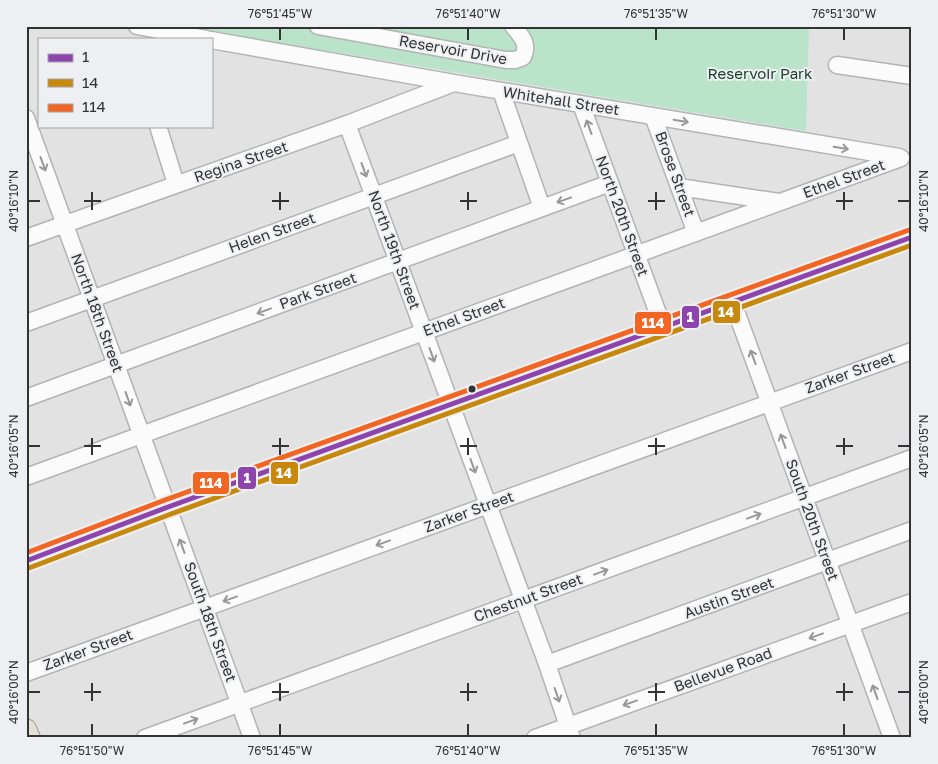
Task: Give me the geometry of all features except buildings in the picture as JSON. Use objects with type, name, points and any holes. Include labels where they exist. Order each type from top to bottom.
[{"type":"main road","points":[[26,561],[168,507],[912,237]]},
{"type":"main road","points":[[26,729],[30,738]]},
{"type":"street","points":[[137,26],[154,34],[196,38]]},
{"type":"street","name":"Reservoir Drive","points":[[318,26],[506,60],[515,60],[523,57],[527,50],[524,40],[513,26]]},
{"type":"street","name":"Whitehall Street","points":[[212,40],[501,91],[906,158]]},
{"type":"street","points":[[837,65],[912,76]]},
{"type":"street","name":"Regina Street","points":[[26,238],[347,124],[454,83]]},
{"type":"street","points":[[501,91],[542,208]]},
{"type":"street","name":"North 20th Street","points":[[581,104],[664,327]]},
{"type":"street","name":"Brose Street","points":[[653,116],[696,232]]},
{"type":"street","name":"North 19th Street","points":[[347,124],[547,664],[570,732]]},
{"type":"street","name":"North 18th Street","points":[[28,127],[168,507]]},
{"type":"street","points":[[159,128],[176,184]]},
{"type":"street","name":"Helen Street","points":[[26,323],[519,143]]},
{"type":"street","name":"Ethel Street","points":[[26,477],[696,232],[906,158]]},
{"type":"street","name":"Park Street","points":[[26,398],[610,183]]},
{"type":"street","points":[[679,187],[780,202]]},
{"type":"street","name":"South 20th Street","points":[[733,302],[892,738]]},
{"type":"street","name":"Zarker Street","points":[[26,673],[912,351]]},
{"type":"street","name":"Chestnut Street","points":[[145,738],[912,458]]},
{"type":"street","name":"South 18th Street","points":[[168,507],[252,738]]},
{"type":"street","name":"Austin Street","points":[[547,664],[912,530]]},
{"type":"street","name":"Bellevue Road","points":[[535,738],[570,732],[912,602]]},
{"type":"green space","name":"Reservoir Park","points":[[179,26],[809,26],[806,131]]},
{"type":"transit line","name":"114","points":[[26,553],[165,500],[909,230]]},
{"type":"transit line","name":"1","points":[[26,561],[168,507],[912,237]]},
{"type":"transit line","name":"14","points":[[29,568],[171,514],[912,245]]}]
